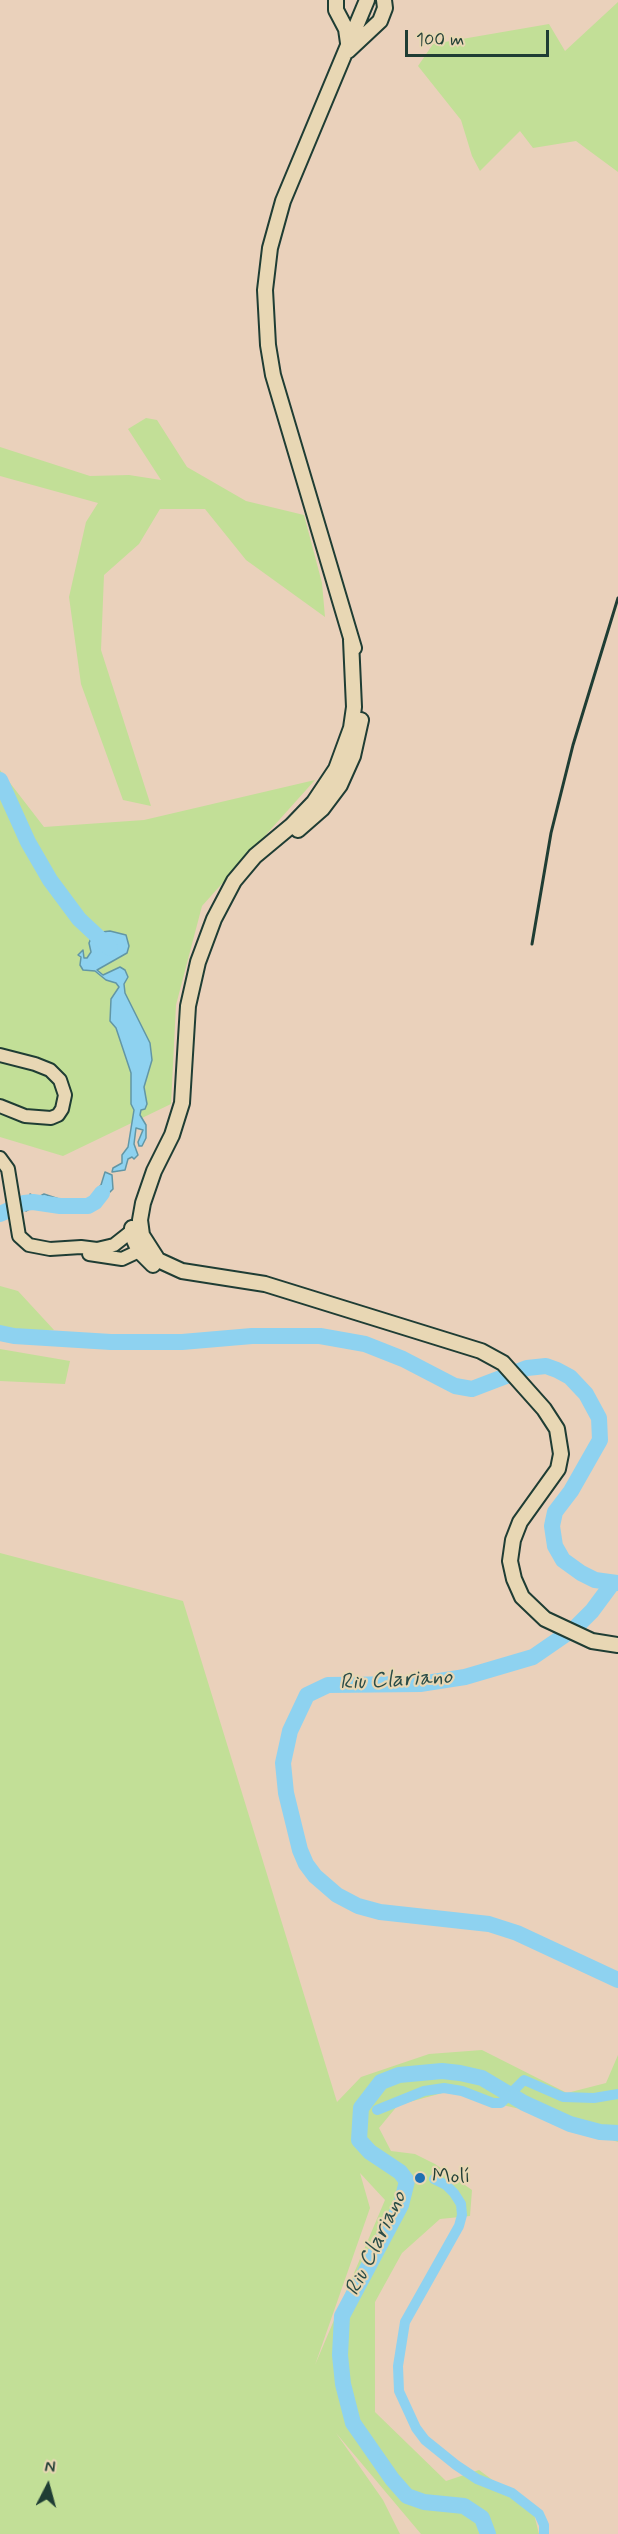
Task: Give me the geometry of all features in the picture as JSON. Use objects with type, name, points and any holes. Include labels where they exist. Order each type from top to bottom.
[{"type":"main road","points":[[336,0],[336,10],[346,29],[346,49]]},
{"type":"main road","points":[[244,870],[297,831],[329,800],[340,785],[353,756],[362,716],[360,675],[351,640],[273,375],[265,307],[267,263],[277,217],[297,164],[367,0]]},
{"type":"main road","points":[[346,49],[381,21],[385,8],[384,0]]},
{"type":"main road","points":[[329,800],[330,792],[351,740],[355,696],[351,640]]},
{"type":"main road","points":[[141,1245],[140,1213],[154,1172],[172,1135],[182,1103],[185,1033],[190,992],[198,962],[219,906],[255,856],[291,826],[320,795],[336,769],[351,728]]},
{"type":"main road","points":[[154,1172],[143,1187],[134,1209],[133,1230],[141,1245],[158,1260],[182,1271],[265,1284],[425,1333],[491,1356],[503,1363],[544,1409],[557,1429],[561,1454],[558,1469],[520,1521],[513,1540],[510,1561],[514,1579],[522,1597],[545,1619],[556,1626],[592,1641],[618,1645]]},
{"type":"street","points":[[0,1055],[50,1070],[60,1080],[65,1095],[62,1109],[58,1115],[51,1118],[25,1116],[0,1106]]},
{"type":"street","points":[[0,1158],[8,1169],[19,1236],[29,1245],[50,1249],[97,1249],[114,1245],[133,1230]]},
{"type":"street","points":[[69,1249],[110,1259],[129,1257],[141,1245]]},
{"type":"green space","points":[[618,2],[618,172],[576,141],[533,148],[520,131],[480,171],[472,156],[461,120],[418,66],[433,44],[549,24],[565,51]]},
{"type":"green space","points":[[146,418],[157,420],[187,467],[246,501],[304,515],[322,583],[325,617],[246,560],[205,509],[160,509],[139,544],[104,575],[101,650],[151,806],[123,800],[81,684],[69,597],[86,522],[98,503],[0,476],[0,447],[90,476],[129,475],[161,480],[128,429]]},
{"type":"green space","points":[[0,770],[44,827],[144,820],[315,780],[202,906],[176,1005],[171,1104],[63,1156],[0,1137]]},
{"type":"green space","points":[[0,1286],[18,1291],[54,1330],[0,1333]]},
{"type":"green space","points":[[0,1349],[70,1361],[65,1384],[0,1381]]},
{"type":"green space","points":[[0,1553],[183,1601],[337,2102],[361,2077],[429,2054],[482,2050],[567,2093],[606,2083],[618,2055],[618,2142],[520,2109],[446,2092],[398,2105],[379,2128],[391,2151],[415,2154],[435,2164],[472,2190],[470,2216],[440,2219],[402,2253],[375,2302],[375,2412],[446,2481],[479,2470],[533,2510],[539,2534],[421,2534],[336,2433],[383,2500],[400,2534],[0,2534]],"holes":[[[360,2173],[385,2200],[315,2365],[370,2208]]]},
{"type":"water","points":[[110,931],[126,935],[129,946],[127,953],[97,970],[103,975],[120,967],[125,970],[128,977],[124,984],[125,993],[150,1043],[152,1060],[144,1087],[147,1104],[145,1109],[141,1110],[140,1115],[146,1125],[146,1138],[142,1146],[139,1146],[138,1142],[143,1130],[136,1128],[134,1144],[138,1155],[134,1159],[132,1157],[128,1159],[125,1170],[112,1172],[113,1168],[122,1163],[122,1155],[128,1147],[134,1110],[131,1104],[131,1073],[116,1028],[110,1021],[111,999],[119,987],[95,971],[83,970],[80,965],[81,957],[78,955],[83,950],[84,958],[87,958],[91,952],[89,943],[93,933]]},
{"type":"water","points":[[105,1172],[112,1175],[113,1189],[96,1206],[88,1207],[87,1201],[101,1185]]},
{"type":"water","points":[[30,1194],[37,1198],[44,1194],[68,1202],[69,1205],[59,1211],[47,1204],[45,1207],[36,1205],[26,1211],[25,1207],[30,1203]]},
{"type":"waterway","name":"Riu Clariano","points":[[0,780],[28,842],[50,880],[79,919],[110,948]]},
{"type":"waterway","name":"Riu Clariano","points":[[0,1214],[24,1203],[33,1202],[60,1206],[88,1206],[95,1202],[102,1193]]},
{"type":"waterway","name":"Riu Clariano","points":[[0,1333],[14,1336],[111,1342],[182,1342],[252,1336],[320,1336],[365,1344],[403,1359],[455,1386],[472,1389],[527,1368],[546,1366],[557,1370],[570,1377],[586,1394],[599,1418],[600,1440],[571,1491],[555,1512],[552,1526],[555,1546],[563,1560],[581,1573],[595,1580],[618,1583]]},
{"type":"waterway","name":"Riu Clariano","points":[[612,1584],[592,1611],[575,1628],[533,1657],[465,1677],[420,1684],[328,1685],[307,1695],[290,1731],[283,1763],[286,1793],[300,1850],[315,1876],[337,1895],[358,1906],[380,1912],[489,1924],[517,1933],[618,1980]]},
{"type":"waterway","name":"Riu Clariano","points":[[488,2534],[482,2518],[464,2506],[424,2502],[407,2496],[392,2479],[353,2423],[343,2384],[340,2355],[342,2316],[401,2205],[407,2181],[400,2172],[370,2152],[359,2140],[361,2108],[381,2082],[399,2075],[442,2071],[482,2078],[524,2103],[570,2124],[600,2132],[618,2133]]},
{"type":"waterway","points":[[377,2110],[424,2091],[444,2088],[462,2091],[493,2103],[501,2103],[524,2080],[563,2097],[594,2098],[618,2094]]},
{"type":"waterway","points":[[434,2179],[446,2185],[454,2193],[461,2204],[462,2215],[459,2226],[405,2322],[398,2366],[399,2391],[416,2428],[425,2440],[477,2479],[512,2493],[539,2514],[544,2525],[544,2534]]},
{"type":"railway","points":[[532,944],[551,833],[573,745],[618,598]]},
{"type":"place","name":"Molí","points":[[420,2178]]}]
